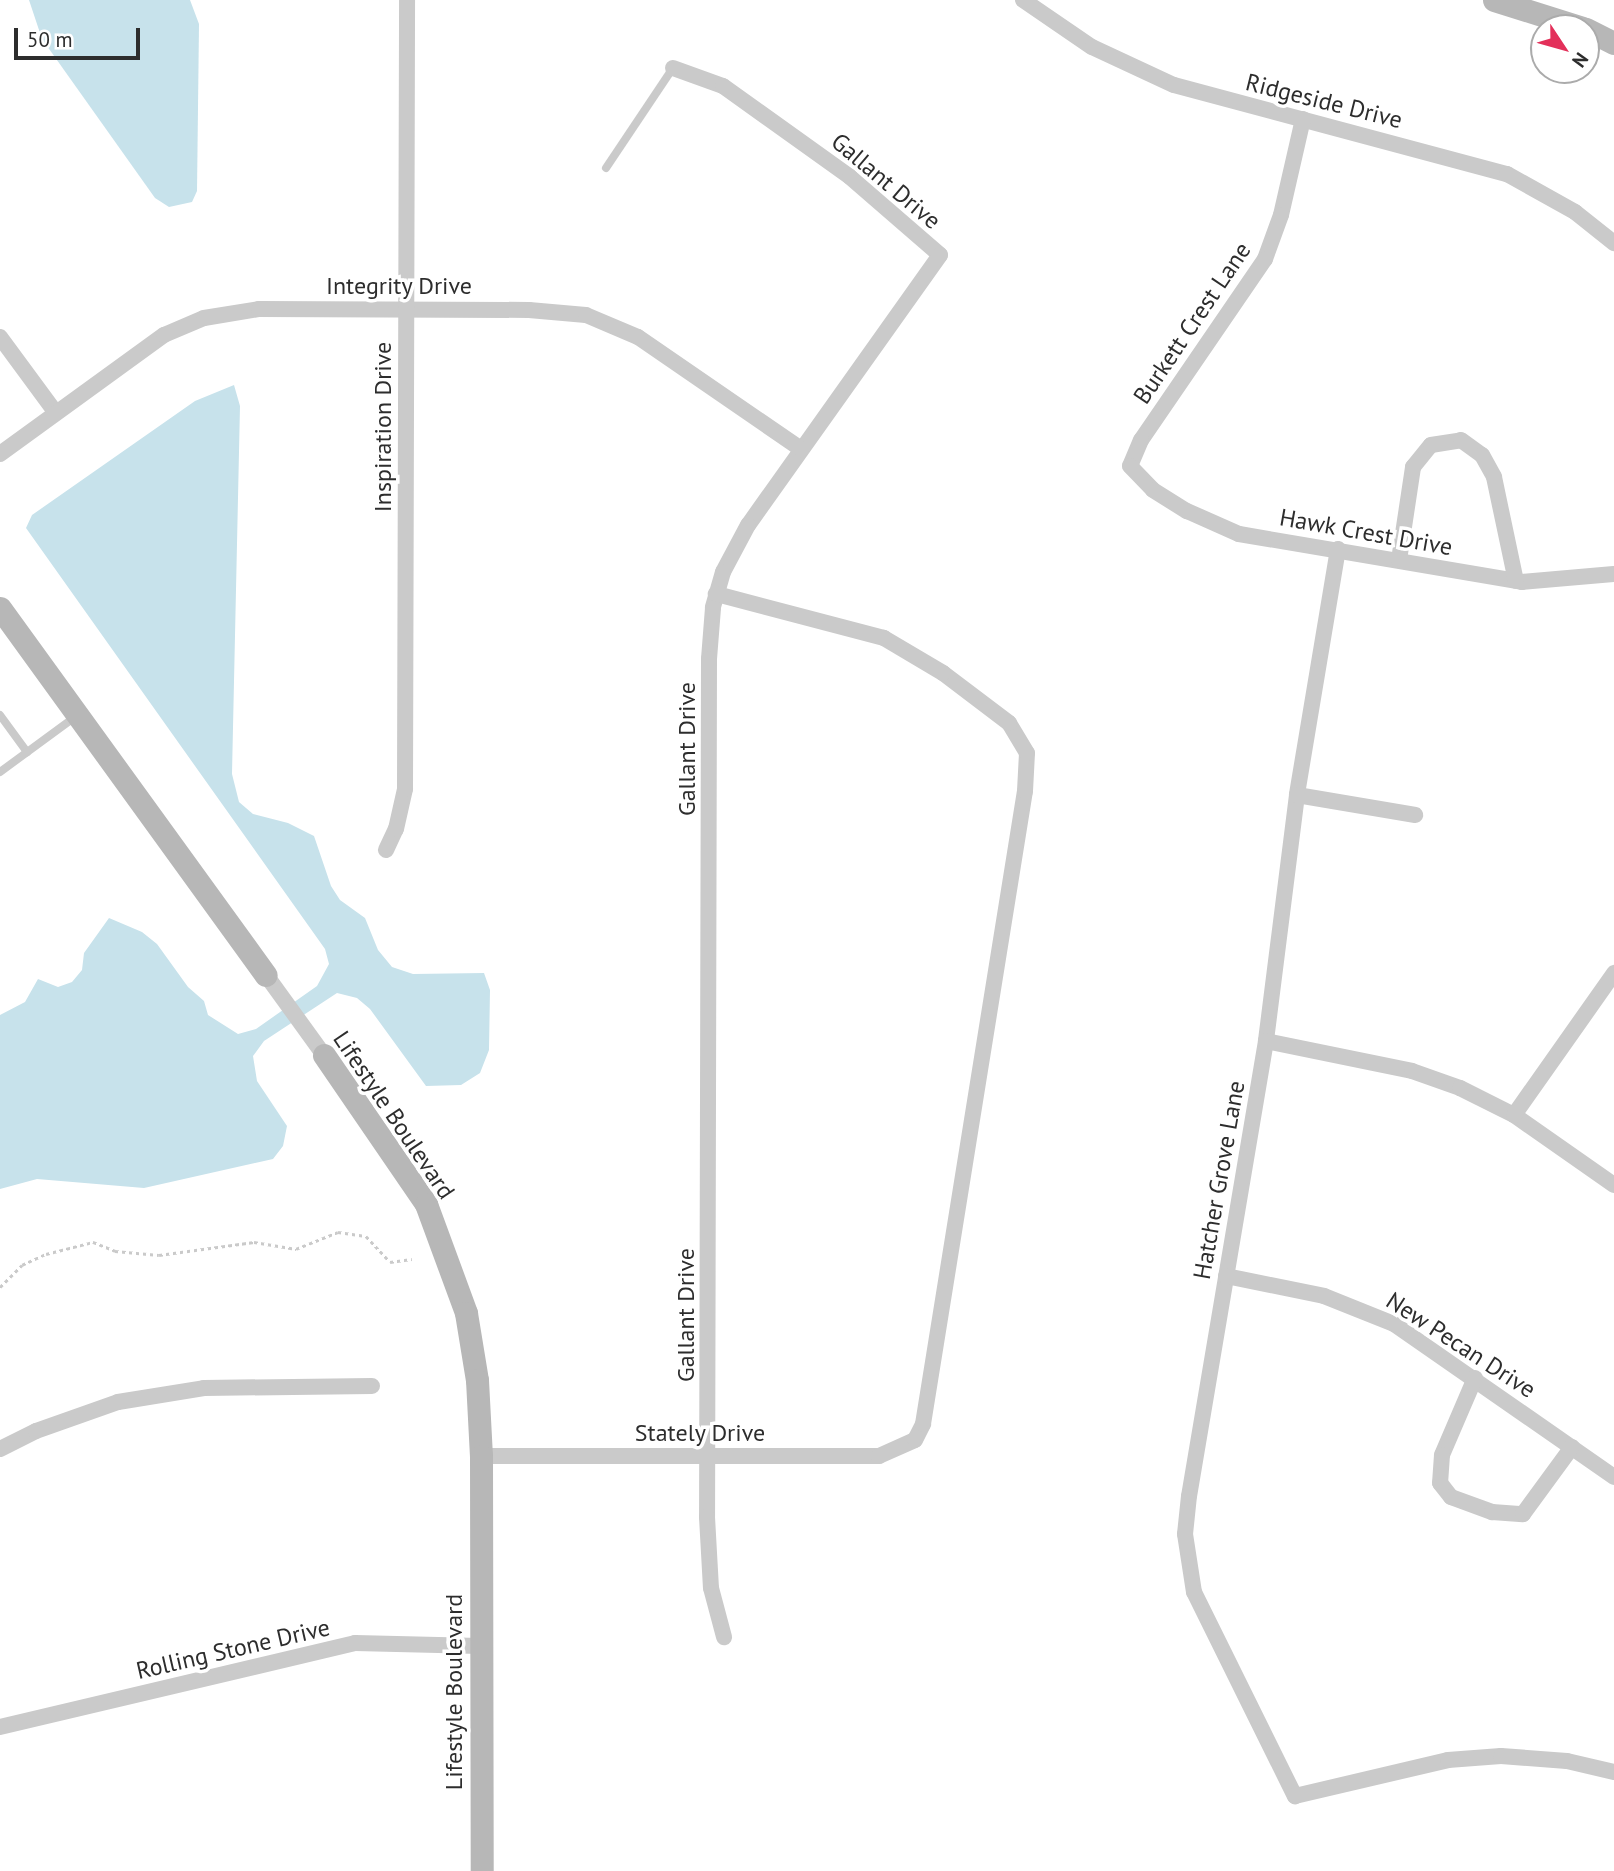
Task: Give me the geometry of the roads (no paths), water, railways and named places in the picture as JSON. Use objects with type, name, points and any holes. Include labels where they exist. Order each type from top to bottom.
[{"type":"street","name":"Inspiration Drive","points":[[386,850],[401,816],[405,789],[407,0]]},
{"type":"street","name":"Ridgeside Drive","points":[[1023,0],[1092,47],[1174,85],[1507,174],[1575,212],[1614,243]]},
{"type":"street","points":[[1494,0],[1537,14]]},
{"type":"street","name":"Gallant Drive","points":[[673,68],[693,72],[734,93],[835,166],[940,255],[734,547],[716,594],[709,659],[708,1559],[715,1615],[724,1637]]},
{"type":"street","name":"Burkett Crest Lane","points":[[1130,466],[1141,440],[1265,259],[1281,215],[1303,120]]},
{"type":"street","name":"Integrity Drive","points":[[0,454],[144,347],[204,318],[259,309],[406,308],[559,311],[600,320],[653,346],[801,449]]},
{"type":"street","points":[[0,337],[56,413]]},
{"type":"street","points":[[1399,560],[1413,467],[1431,445],[1461,440],[1482,455],[1494,477],[1516,581]]},
{"type":"street","name":"Hawk Crest Drive","points":[[1130,466],[1169,500],[1222,528],[1516,581],[1562,582],[1614,574]]},
{"type":"street","name":"Hatcher Grove Lane","points":[[1338,549],[1297,794],[1266,1041],[1189,1496],[1188,1564],[1207,1624],[1295,1796],[1448,1760],[1501,1756],[1567,1761],[1614,1772]]},
{"type":"street","name":"Stately Drive","points":[[481,1455],[879,1457],[915,1440],[933,1367],[1027,778],[1027,753],[1009,723],[943,673],[884,638],[716,594]]},
{"type":"street","name":"Lifestyle Boulevard","points":[[0,608],[324,1055],[426,1204],[448,1257],[473,1353],[481,1455],[482,1871]]},
{"type":"street","points":[[1297,794],[1415,815]]},
{"type":"street","points":[[1514,1115],[1614,973]]},
{"type":"street","points":[[1266,1041],[1412,1071],[1460,1087],[1514,1115],[1614,1185]]},
{"type":"street","name":"New Pecan Drive","points":[[1226,1276],[1359,1306],[1394,1324],[1614,1477]]},
{"type":"street","points":[[1475,1378],[1457,1413],[1439,1466],[1440,1483],[1451,1497],[1492,1513],[1522,1514],[1572,1447]]},
{"type":"street","points":[[0,1449],[36,1430],[118,1402],[204,1388],[372,1386]]},
{"type":"street","name":"Rolling Stone Drive","points":[[0,1727],[355,1643],[480,1646]]},
{"type":"lane","points":[[606,168],[673,68]]},
{"type":"lane","points":[[0,715],[27,752]]},
{"type":"lane","points":[[0,772],[77,715]]},
{"type":"water","points":[[29,0],[190,0],[199,24],[197,191],[192,202],[169,207],[155,198],[42,39]]},
{"type":"water","points":[[234,385],[240,406],[232,774],[239,802],[253,814],[288,823],[314,836],[331,886],[340,900],[365,918],[378,950],[392,967],[413,974],[484,973],[490,990],[489,1050],[480,1073],[461,1085],[426,1086],[370,1009],[357,998],[337,993],[264,1041],[253,1056],[257,1081],[287,1126],[283,1146],[273,1159],[144,1188],[37,1179],[0,1189],[0,1015],[25,1002],[38,979],[58,987],[72,982],[82,970],[84,953],[109,918],[142,932],[157,944],[188,987],[204,1001],[208,1015],[238,1034],[256,1029],[317,986],[329,964],[325,949],[26,528],[32,515],[195,401]]}]
